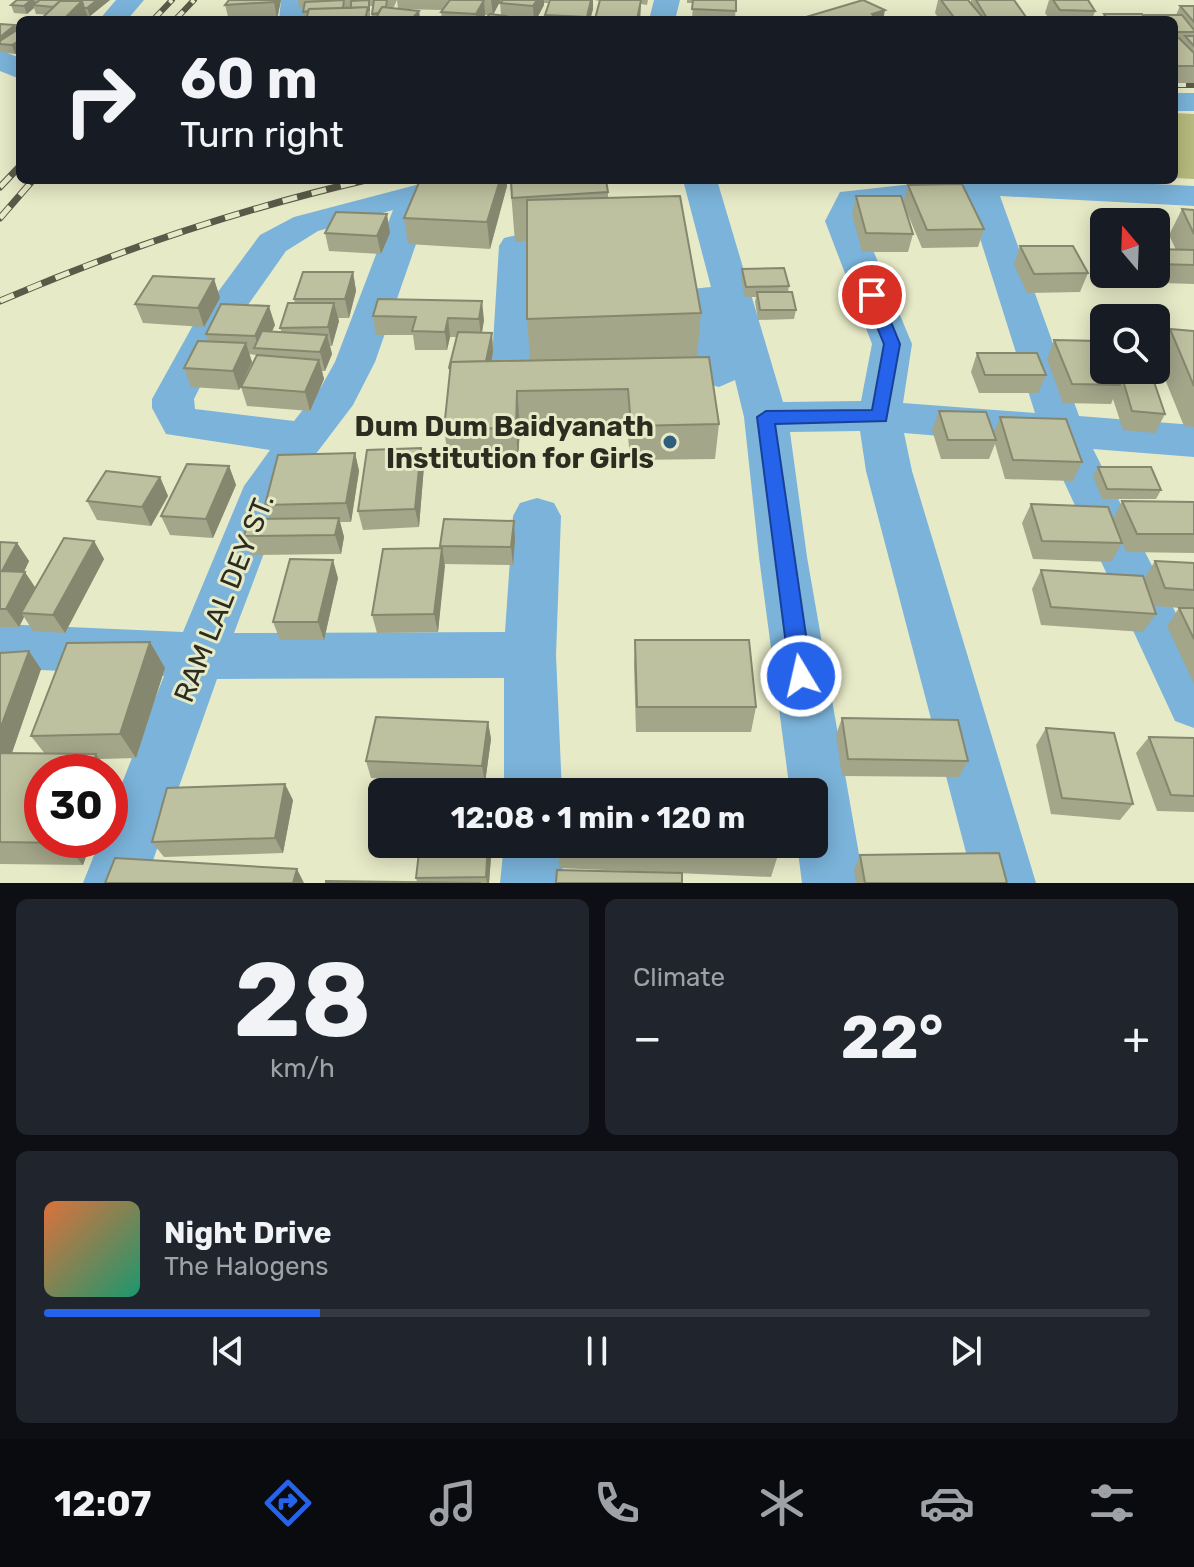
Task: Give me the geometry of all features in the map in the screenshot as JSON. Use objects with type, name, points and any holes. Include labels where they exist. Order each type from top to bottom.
[{"type":"street","points":[[116,16],[131,0]]},
{"type":"street","points":[[0,59],[16,83]]},
{"type":"street","points":[[303,438],[181,423],[173,408],[173,399],[206,336],[273,243],[306,224],[341,213],[461,184]]},
{"type":"street","points":[[700,184],[695,235],[720,373],[766,417],[783,557],[833,883]]},
{"type":"street","points":[[970,184],[912,196],[852,199],[843,221],[892,344],[879,416],[889,471],[1005,883]]},
{"type":"street","points":[[981,184],[1063,433],[1194,704]]},
{"type":"street","points":[[1011,184],[1194,196]]},
{"type":"street","name":"RAM LAL DEY ST.","points":[[114,883],[199,655],[267,486],[338,395],[355,362],[416,196]]},
{"type":"street","points":[[517,246],[512,376],[592,375]]},
{"type":"street","points":[[1152,398],[1180,440]]},
{"type":"street","points":[[766,417],[879,416],[1180,440]]},
{"type":"street","points":[[533,778],[530,655],[537,516]]},
{"type":"street","points":[[0,646],[199,655],[530,655]]},
{"type":"street","points":[[531,883],[533,858]]},
{"type":"green space","points":[[1178,113],[1194,114],[1194,179],[1178,178]]},
{"type":"building","points":[[17,0],[31,0],[24,6],[11,5]]},
{"type":"building","points":[[40,0],[67,0],[53,7],[33,5]]},
{"type":"building","points":[[72,0],[97,0],[84,8],[82,1]]},
{"type":"building","points":[[229,0],[274,0],[274,2],[225,5]]},
{"type":"building","points":[[344,0],[343,8],[303,12],[305,2]]},
{"type":"building","points":[[369,0],[369,11],[368,7],[351,8],[351,1]]},
{"type":"building","points":[[374,0],[387,0],[386,7],[372,14]]},
{"type":"building","points":[[450,0],[484,0],[476,14],[441,12]]},
{"type":"building","points":[[503,0],[537,0],[533,6],[500,3]]},
{"type":"building","points":[[550,0],[591,0],[587,16],[545,15]]},
{"type":"building","points":[[600,0],[641,0],[638,16],[596,16]]},
{"type":"building","points":[[693,0],[736,0],[736,11],[692,9]]},
{"type":"building","points":[[863,0],[885,10],[872,14],[873,16],[809,16]]},
{"type":"building","points":[[941,0],[968,0],[982,16],[953,16]]},
{"type":"building","points":[[976,0],[1014,0],[1025,16],[986,16]]},
{"type":"building","points":[[1053,0],[1088,0],[1095,11],[1060,10]]},
{"type":"building","points":[[60,1],[82,1],[67,16],[44,16]]},
{"type":"building","points":[[1180,6],[1194,6],[1194,22]]},
{"type":"building","points":[[368,7],[366,16],[307,16],[309,9]]},
{"type":"building","points":[[382,7],[419,11],[415,16],[377,16]]},
{"type":"building","points":[[1104,14],[1143,16],[1105,16]]},
{"type":"building","points":[[1182,15],[1194,32],[1178,32],[1178,16],[1146,16]]},
{"type":"building","points":[[0,24],[15,25],[0,37]]},
{"type":"building","points":[[16,31],[16,42],[0,44]]},
{"type":"building","points":[[1185,36],[1194,36],[1194,46]]},
{"type":"building","points":[[1178,38],[1194,53],[1194,66],[1178,66]]},
{"type":"building","points":[[418,184],[499,184],[487,222],[404,218]]},
{"type":"building","points":[[511,184],[607,184],[608,192],[512,198]]},
{"type":"building","points":[[962,184],[984,229],[927,230],[908,185]]},
{"type":"building","points":[[680,196],[701,313],[527,319],[527,200]]},
{"type":"building","points":[[856,196],[901,196],[913,234],[866,233]]},
{"type":"building","points":[[1182,209],[1194,210],[1194,234]]},
{"type":"building","points":[[336,212],[387,214],[377,236],[325,233]]},
{"type":"building","points":[[1020,246],[1073,246],[1088,273],[1034,274]]},
{"type":"building","points":[[1170,249],[1194,250],[1194,265],[1170,264]]},
{"type":"building","points":[[784,268],[789,286],[746,287],[742,269]]},
{"type":"building","points":[[303,272],[353,272],[345,299],[294,299]]},
{"type":"building","points":[[153,276],[214,279],[198,308],[135,304]]},
{"type":"building","points":[[757,292],[792,292],[796,310],[760,310]]},
{"type":"building","points":[[378,299],[482,301],[479,319],[448,318],[445,332],[412,331],[416,317],[373,316]]},
{"type":"building","points":[[288,303],[334,303],[328,327],[280,328]]},
{"type":"building","points":[[221,304],[269,306],[255,336],[206,334]]},
{"type":"building","points":[[1170,329],[1194,331],[1194,386]]},
{"type":"building","points":[[262,331],[327,335],[320,352],[254,348]]},
{"type":"building","points":[[458,332],[492,333],[486,361],[451,362],[449,368]]},
{"type":"building","points":[[1054,340],[1090,341],[1090,384],[1120,385],[1072,384]]},
{"type":"building","points":[[198,341],[246,343],[233,371],[184,368]]},
{"type":"building","points":[[977,353],[1037,353],[1046,375],[985,375]]},
{"type":"building","points":[[257,355],[319,360],[305,392],[241,387]]},
{"type":"building","points":[[709,357],[719,424],[631,426],[628,389],[517,391],[516,428],[444,429],[451,362]]},
{"type":"building","points":[[1124,384],[1155,384],[1165,414],[1132,411]]},
{"type":"building","points":[[939,411],[986,412],[996,440],[948,440]]},
{"type":"building","points":[[1000,417],[1066,419],[1082,462],[1013,460]]},
{"type":"building","points":[[421,448],[415,509],[358,511],[367,450]]},
{"type":"building","points":[[355,453],[346,503],[265,505],[278,455]]},
{"type":"building","points":[[187,464],[229,466],[206,519],[161,516]]},
{"type":"building","points":[[1098,467],[1151,467],[1161,490],[1107,489]]},
{"type":"building","points":[[106,471],[160,477],[142,507],[87,501]]},
{"type":"building","points":[[1122,501],[1194,502],[1194,534],[1137,534]]},
{"type":"building","points":[[1031,504],[1108,507],[1122,543],[1042,541]]},
{"type":"building","points":[[339,518],[335,535],[244,536],[249,519]]},
{"type":"building","points":[[444,519],[514,521],[511,547],[440,546]]},
{"type":"building","points":[[64,538],[94,541],[53,615],[21,613]]},
{"type":"building","points":[[0,542],[17,543],[2,571],[25,572],[6,609],[0,609]]},
{"type":"building","points":[[442,548],[434,614],[372,615],[383,549]]},
{"type":"building","points":[[290,559],[333,560],[318,622],[273,622]]},
{"type":"building","points":[[1155,561],[1194,563],[1194,590],[1165,588]]},
{"type":"building","points":[[1041,570],[1143,576],[1156,614],[1051,607]]},
{"type":"building","points":[[1179,608],[1194,608],[1194,639]]},
{"type":"building","points":[[635,640],[749,640],[756,707],[637,707]]},
{"type":"building","points":[[150,642],[120,734],[31,736],[67,643]]},
{"type":"building","points":[[29,651],[0,729],[0,653]]},
{"type":"building","points":[[376,717],[488,722],[482,766],[366,761]]},
{"type":"building","points":[[842,718],[958,720],[968,761],[848,759]]},
{"type":"building","points":[[1046,728],[1114,733],[1133,804],[1062,798]]},
{"type":"building","points":[[1149,737],[1194,738],[1194,796],[1171,795]]},
{"type":"building","points":[[0,753],[96,754],[24,754],[24,842],[0,842]]},
{"type":"building","points":[[285,784],[275,838],[152,842],[167,788]]},
{"type":"building","points":[[999,853],[1007,883],[865,883],[860,855]]},
{"type":"building","points":[[115,858],[297,869],[293,883],[105,883]]},
{"type":"building","points":[[418,858],[487,858],[486,877],[416,878]]},
{"type":"building","points":[[557,870],[682,873],[682,883],[556,883]]},
{"type":"building","points":[[326,881],[481,883],[326,883]]},
{"type":"railway","points":[[157,16],[172,0]]},
{"type":"railway","points":[[179,16],[194,0]]},
{"type":"railway","points":[[1178,85],[1194,85]]},
{"type":"railway","points":[[0,187],[16,170]]},
{"type":"railway","points":[[0,218],[30,184]]},
{"type":"railway","points":[[0,301],[180,232],[350,184]]},
{"type":"place","name":"Dum Dum Baidyanath Institution for Girls","points":[[670,442]]},
{"type":"route","points":[[801,676],[766,417],[879,416],[892,344],[872,295]]}]
